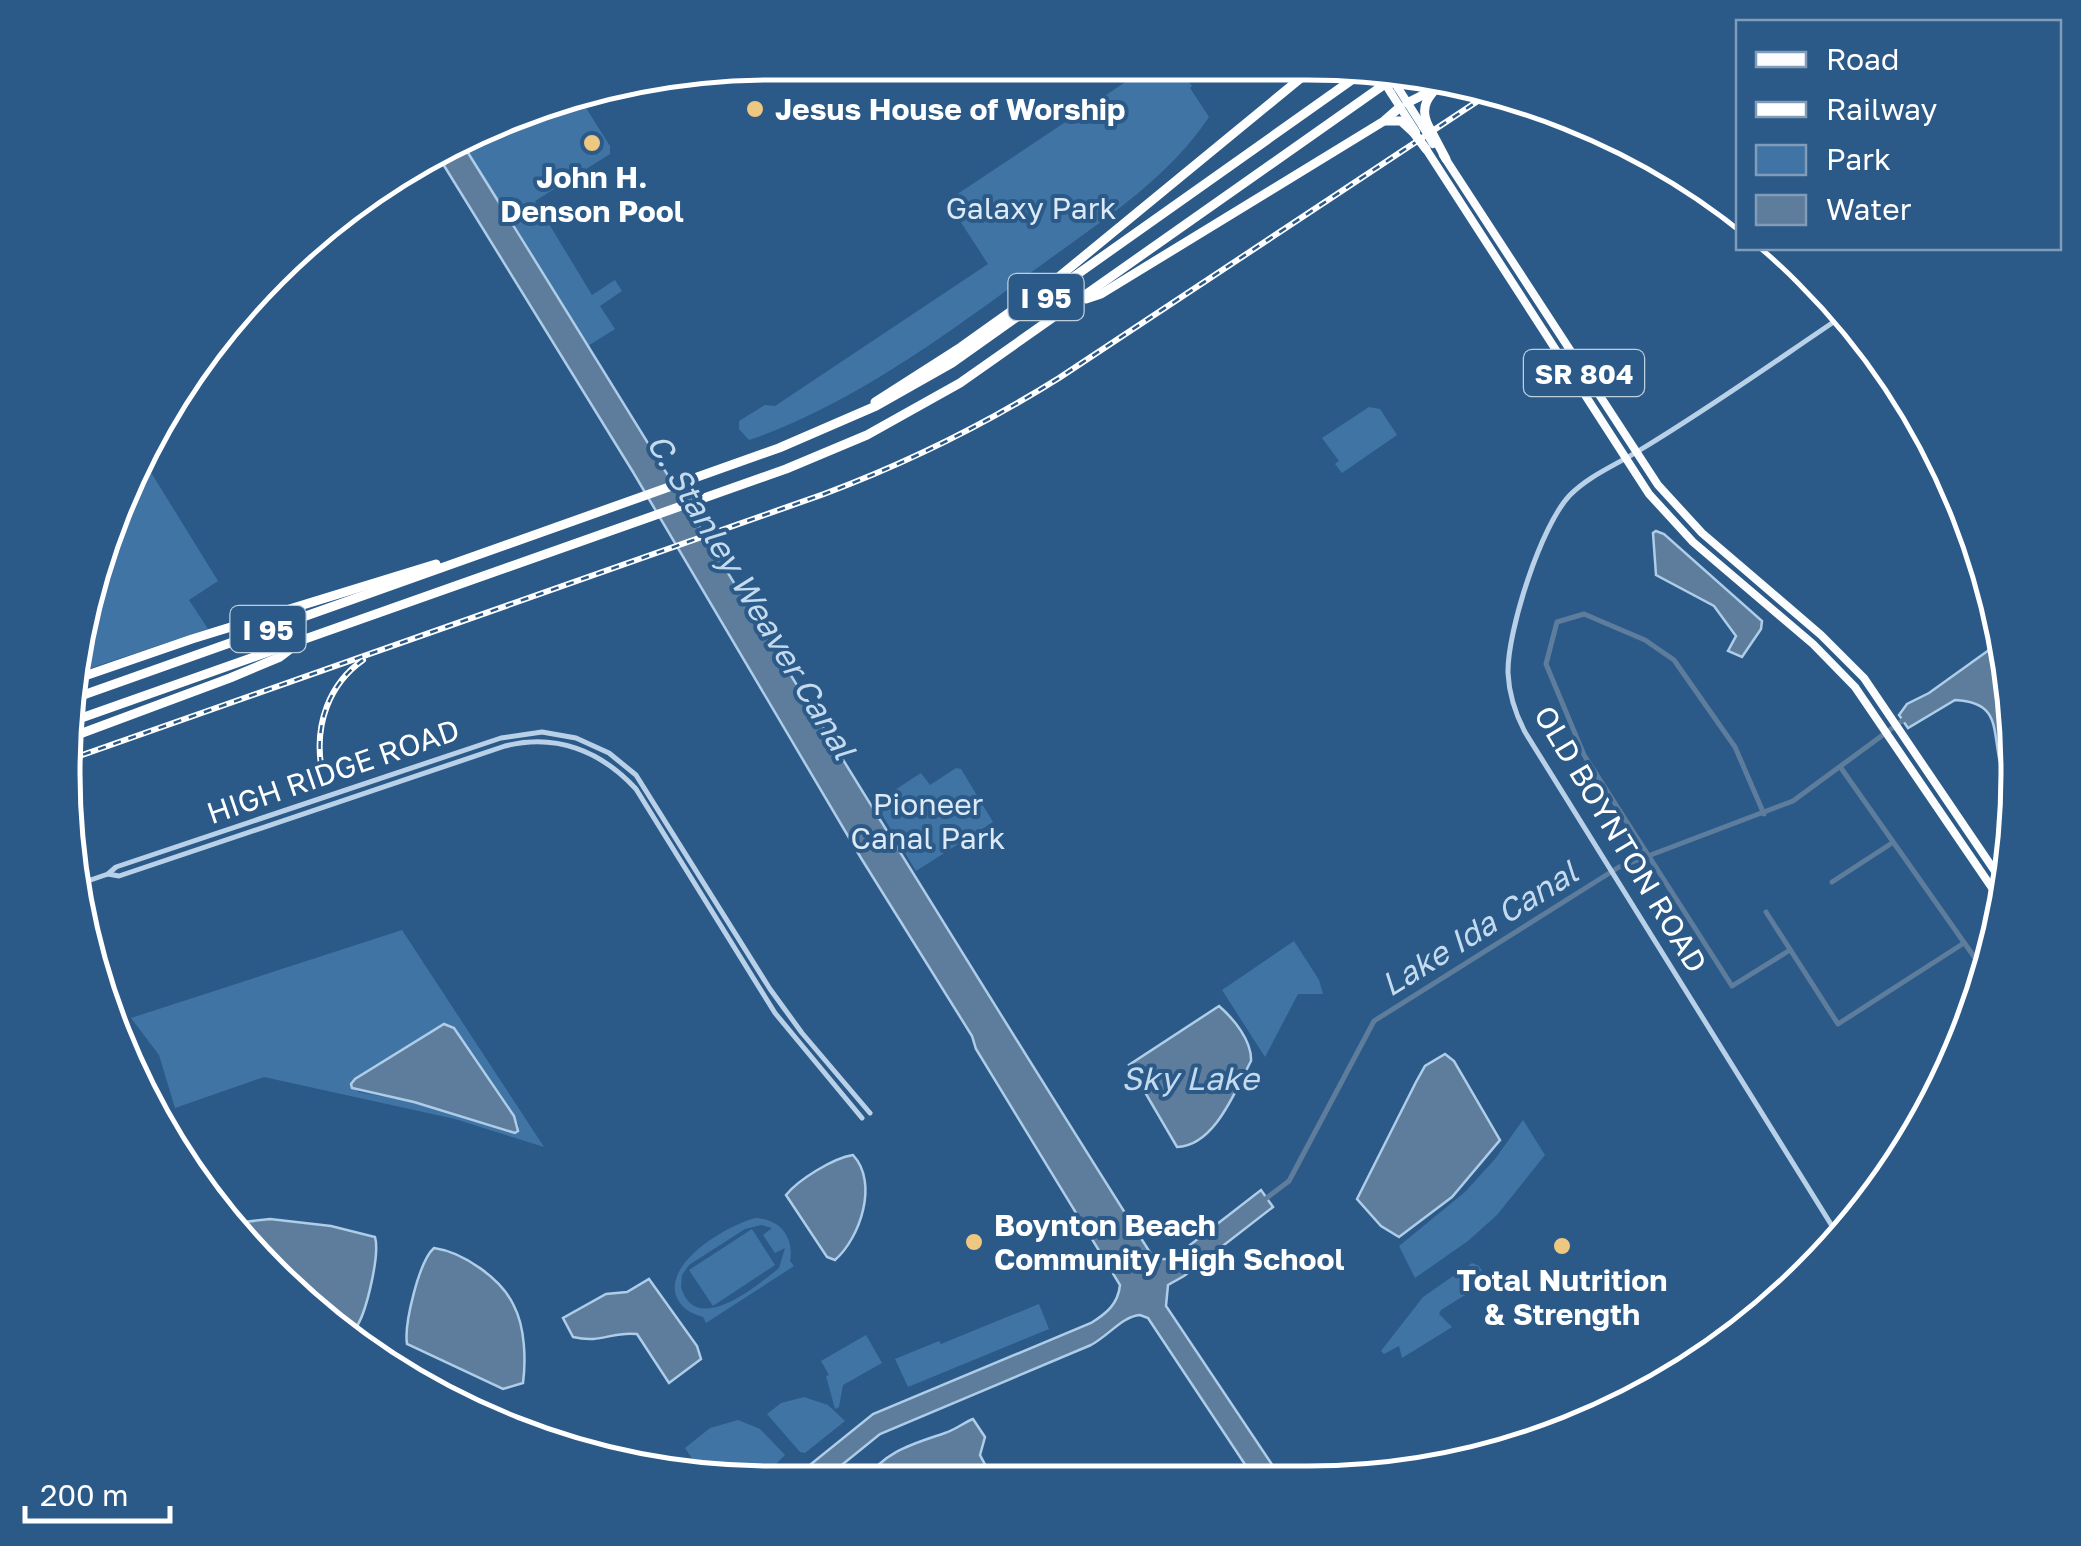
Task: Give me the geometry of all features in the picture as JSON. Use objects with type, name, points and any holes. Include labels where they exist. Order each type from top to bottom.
[{"type":"highway","points":[[860,414],[1055,280],[1299,80]]},
{"type":"highway","name":"I 95","points":[[85,693],[633,500],[860,414],[966,353],[1352,81]]},
{"type":"highway","name":"I 95","points":[[82,718],[818,456],[899,419],[975,374],[1384,84]]},
{"type":"highway","points":[[1078,300],[1102,294],[1430,91]]},
{"type":"highway","points":[[1426,149],[1420,129],[1426,100],[1434,92]]},
{"type":"highway","points":[[1384,121],[1401,121],[1420,129],[1446,160]]},
{"type":"highway","points":[[87,675],[418,568],[464,560]]},
{"type":"highway","points":[[81,734],[280,657],[306,638]]},
{"type":"main road","points":[[1388,85],[1420,129]]},
{"type":"main road","points":[[1392,85],[1394,91]]},
{"type":"main road","name":"SR 804","points":[[1426,149],[1624,459],[1678,527],[1813,644],[1855,687],[1991,886]]},
{"type":"main road","name":"SR 804","points":[[1446,160],[1635,453],[1686,518],[1849,661],[1994,870]]},
{"type":"main road","points":[[1538,322],[1549,332],[1570,366],[1582,369]]},
{"type":"street","name":"OLD BOYNTON ROAD","points":[[1832,1226],[1522,725],[1510,690],[1508,665],[1513,635],[1551,520],[1581,485],[1834,322]]},
{"type":"street","name":"HIGH RIDGE ROAD","points":[[89,881],[116,867],[501,738],[542,732],[576,738],[609,753],[636,775],[770,989],[870,1114]]},
{"type":"street","name":"HIGH RIDGE ROAD","points":[[108,874],[119,876],[504,746],[537,741],[574,746],[611,764],[636,789],[775,1013],[862,1118]]},
{"type":"green space","name":"Galaxy Park","points":[[1128,80],[1188,80],[1209,117],[1155,179],[975,313],[865,386],[749,440],[739,429],[739,421],[765,405],[775,406],[988,264],[947,201]]},
{"type":"green space","points":[[585,107],[610,146],[610,154],[535,201],[592,295],[615,280],[622,291],[600,306],[615,329],[588,346],[467,151]]},
{"type":"green space","points":[[1369,407],[1380,409],[1397,435],[1342,473],[1335,464],[1339,461],[1322,438]]},
{"type":"green space","points":[[149,470],[218,581],[189,600],[208,629],[88,669],[117,550]]},
{"type":"green space","name":"Pioneer Canal Park","points":[[956,768],[961,769],[993,822],[916,871],[875,803],[921,773],[930,785]]},
{"type":"green space","points":[[402,930],[544,1147],[455,1119],[264,1077],[175,1108],[159,1055],[131,1018]],"holes":[[[444,1024],[519,1126],[514,1132],[414,1102],[358,1092],[355,1079]]]},
{"type":"green space","points":[[1294,941],[1319,980],[1323,994],[1298,994],[1265,1057],[1222,990]]},
{"type":"green space","points":[[1523,1120],[1545,1155],[1497,1215],[1415,1278],[1399,1246],[1465,1192]]},
{"type":"green space","points":[[765,1219],[779,1226],[788,1237],[794,1266],[706,1323],[678,1300],[678,1273],[699,1248],[744,1222]],"holes":[[[761,1225],[772,1228],[763,1235],[775,1253],[785,1248],[779,1268],[727,1303],[699,1308],[688,1301],[681,1287],[682,1275],[689,1265],[745,1229]]]},
{"type":"green space","points":[[752,1229],[775,1265],[713,1306],[689,1270]]},
{"type":"green space","points":[[1472,1263],[1479,1266],[1492,1286],[1486,1282],[1441,1310],[1439,1314],[1452,1327],[1402,1358],[1399,1346],[1384,1354],[1381,1351],[1423,1297]]},
{"type":"green space","points":[[1039,1304],[1049,1329],[908,1387],[895,1359]]},
{"type":"green space","points":[[866,1335],[882,1363],[843,1385],[839,1407],[835,1409],[826,1376],[829,1375],[821,1361]]},
{"type":"green space","points":[[804,1397],[828,1405],[845,1421],[805,1453],[767,1414],[781,1403]]},
{"type":"green space","points":[[738,1420],[760,1429],[785,1455],[774,1466],[694,1461],[685,1448],[710,1428]]},
{"type":"water","points":[[467,151],[1151,1254],[1158,1259],[1172,1259],[1261,1190],[1273,1207],[1168,1285],[1166,1306],[1273,1466],[1246,1466],[1148,1318],[1140,1315],[1091,1345],[880,1434],[841,1466],[809,1466],[873,1414],[1091,1323],[1111,1307],[1120,1285],[633,472],[443,164]]},
{"type":"water","points":[[1656,531],[1762,621],[1761,629],[1742,657],[1728,651],[1736,636],[1714,606],[1656,575]]},
{"type":"water","points":[[1990,649],[2001,763],[1994,726],[1979,705],[1955,700],[1908,728],[1899,715],[1907,704]]},
{"type":"water","name":"Sky Lake","points":[[1219,1006],[1241,1031],[1251,1061],[1213,1127],[1190,1144],[1177,1147],[1129,1065]]},
{"type":"water","points":[[444,1024],[454,1028],[514,1116],[518,1131],[352,1088],[355,1079]]},
{"type":"water","points":[[1445,1054],[1454,1061],[1500,1140],[1452,1197],[1399,1237],[1381,1226],[1357,1199],[1425,1066]]},
{"type":"water","points":[[853,1155],[865,1180],[863,1210],[852,1238],[835,1260],[827,1257],[786,1195],[816,1170]]},
{"type":"water","points":[[270,1219],[331,1226],[375,1237],[372,1282],[357,1326],[316,1294],[245,1222]]},
{"type":"water","points":[[434,1248],[480,1268],[508,1296],[518,1314],[522,1334],[523,1383],[503,1389],[407,1344],[414,1293]]},
{"type":"water","points":[[649,1279],[697,1346],[701,1359],[669,1383],[637,1334],[573,1337],[563,1318],[606,1294],[627,1292]]},
{"type":"water","points":[[973,1419],[985,1437],[980,1455],[986,1466],[877,1466],[911,1445]]},
{"type":"waterway","points":[[1764,814],[1735,747],[1674,660],[1645,640],[1584,614],[1557,622],[1546,664],[1584,755],[1732,986],[1790,950]]},
{"type":"waterway","name":"Lake Ida Canal","points":[[1264,1200],[1289,1181],[1374,1021],[1619,867],[1793,801],[1906,718]]},
{"type":"waterway","points":[[1841,768],[1975,958]]},
{"type":"waterway","points":[[1832,882],[1892,843]]},
{"type":"waterway","points":[[1766,912],[1838,1024],[1964,943]]},
{"type":"railway","points":[[80,756],[824,494],[915,456],[1059,378],[1477,102]]},
{"type":"railway","points":[[321,765],[320,735],[327,706],[341,681],[363,660]]},
{"type":"place","name":"Jesus House of Worship","points":[[755,109]]},
{"type":"place","name":"John H. Denson Pool","points":[[592,143]]},
{"type":"place","name":"Boynton Beach Community High School","points":[[974,1242]]},
{"type":"place","name":"Total Nutrition & Strength","points":[[1562,1246]]},
{"type":"water label","name":"C. Stanley Weaver Canal","points":[[752,596]]}]
